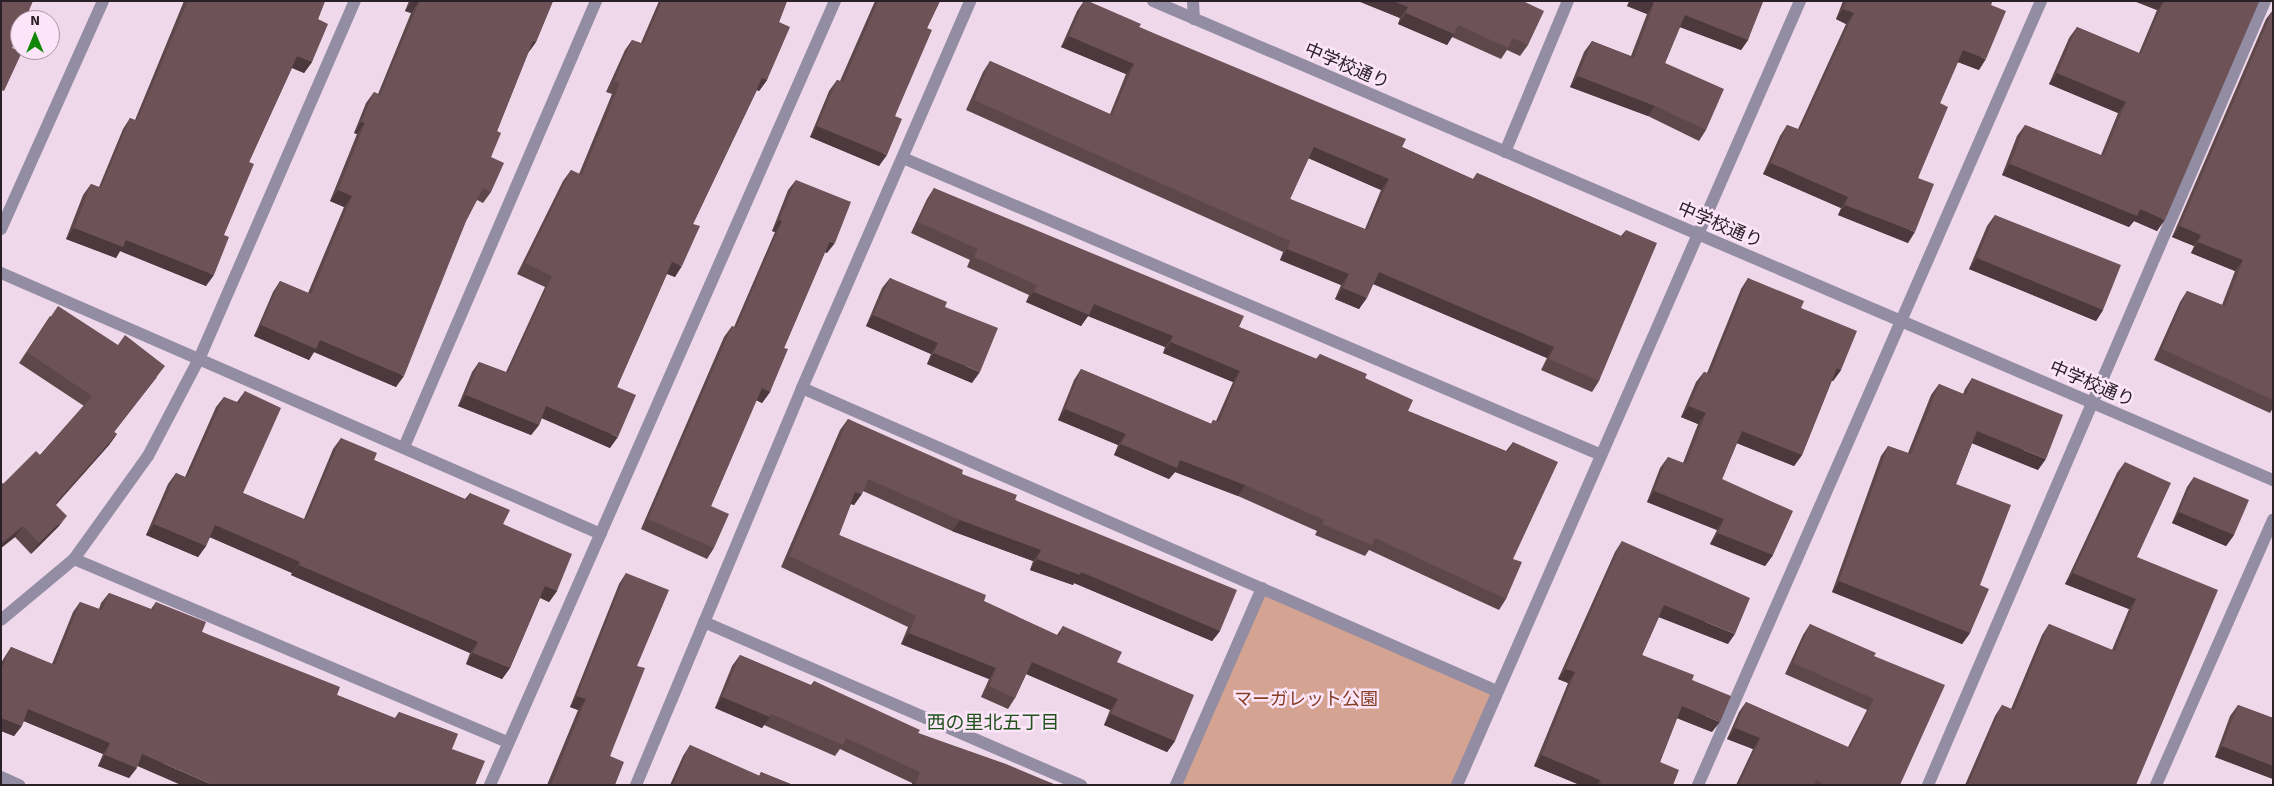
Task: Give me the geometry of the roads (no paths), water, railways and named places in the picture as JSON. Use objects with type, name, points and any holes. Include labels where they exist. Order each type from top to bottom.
[{"type":"street","points":[[1,229],[103,1]]},
{"type":"street","points":[[1,620],[74,558],[148,456],[200,357],[355,1]]},
{"type":"street","points":[[404,447],[596,1]]},
{"type":"street","points":[[490,785],[835,1]]},
{"type":"street","points":[[636,785],[802,388],[904,158],[970,1]]},
{"type":"street","name":"中学校通り","points":[[1153,1],[2273,480]]},
{"type":"street","points":[[1193,1],[1194,20]]},
{"type":"street","points":[[1505,152],[1568,1]]},
{"type":"street","points":[[1457,785],[1599,454],[1800,1]]},
{"type":"street","points":[[1698,785],[2041,1]]},
{"type":"street","points":[[1928,785],[2265,1]]},
{"type":"street","points":[[904,158],[1599,454]]},
{"type":"street","points":[[1,273],[200,357],[601,534]]},
{"type":"street","points":[[802,388],[1497,691]]},
{"type":"street","points":[[2156,785],[2273,520]]},
{"type":"street","points":[[74,558],[508,742]]},
{"type":"street","points":[[1176,785],[1262,588]]},
{"type":"street","points":[[704,622],[1081,785]]},
{"type":"street","points":[[1,777],[19,785]]},
{"type":"district","name":"西の里北五丁目","points":[[993,724]]},
{"type":"park label","name":"マーガレット公園","points":[[1306,699]]}]
